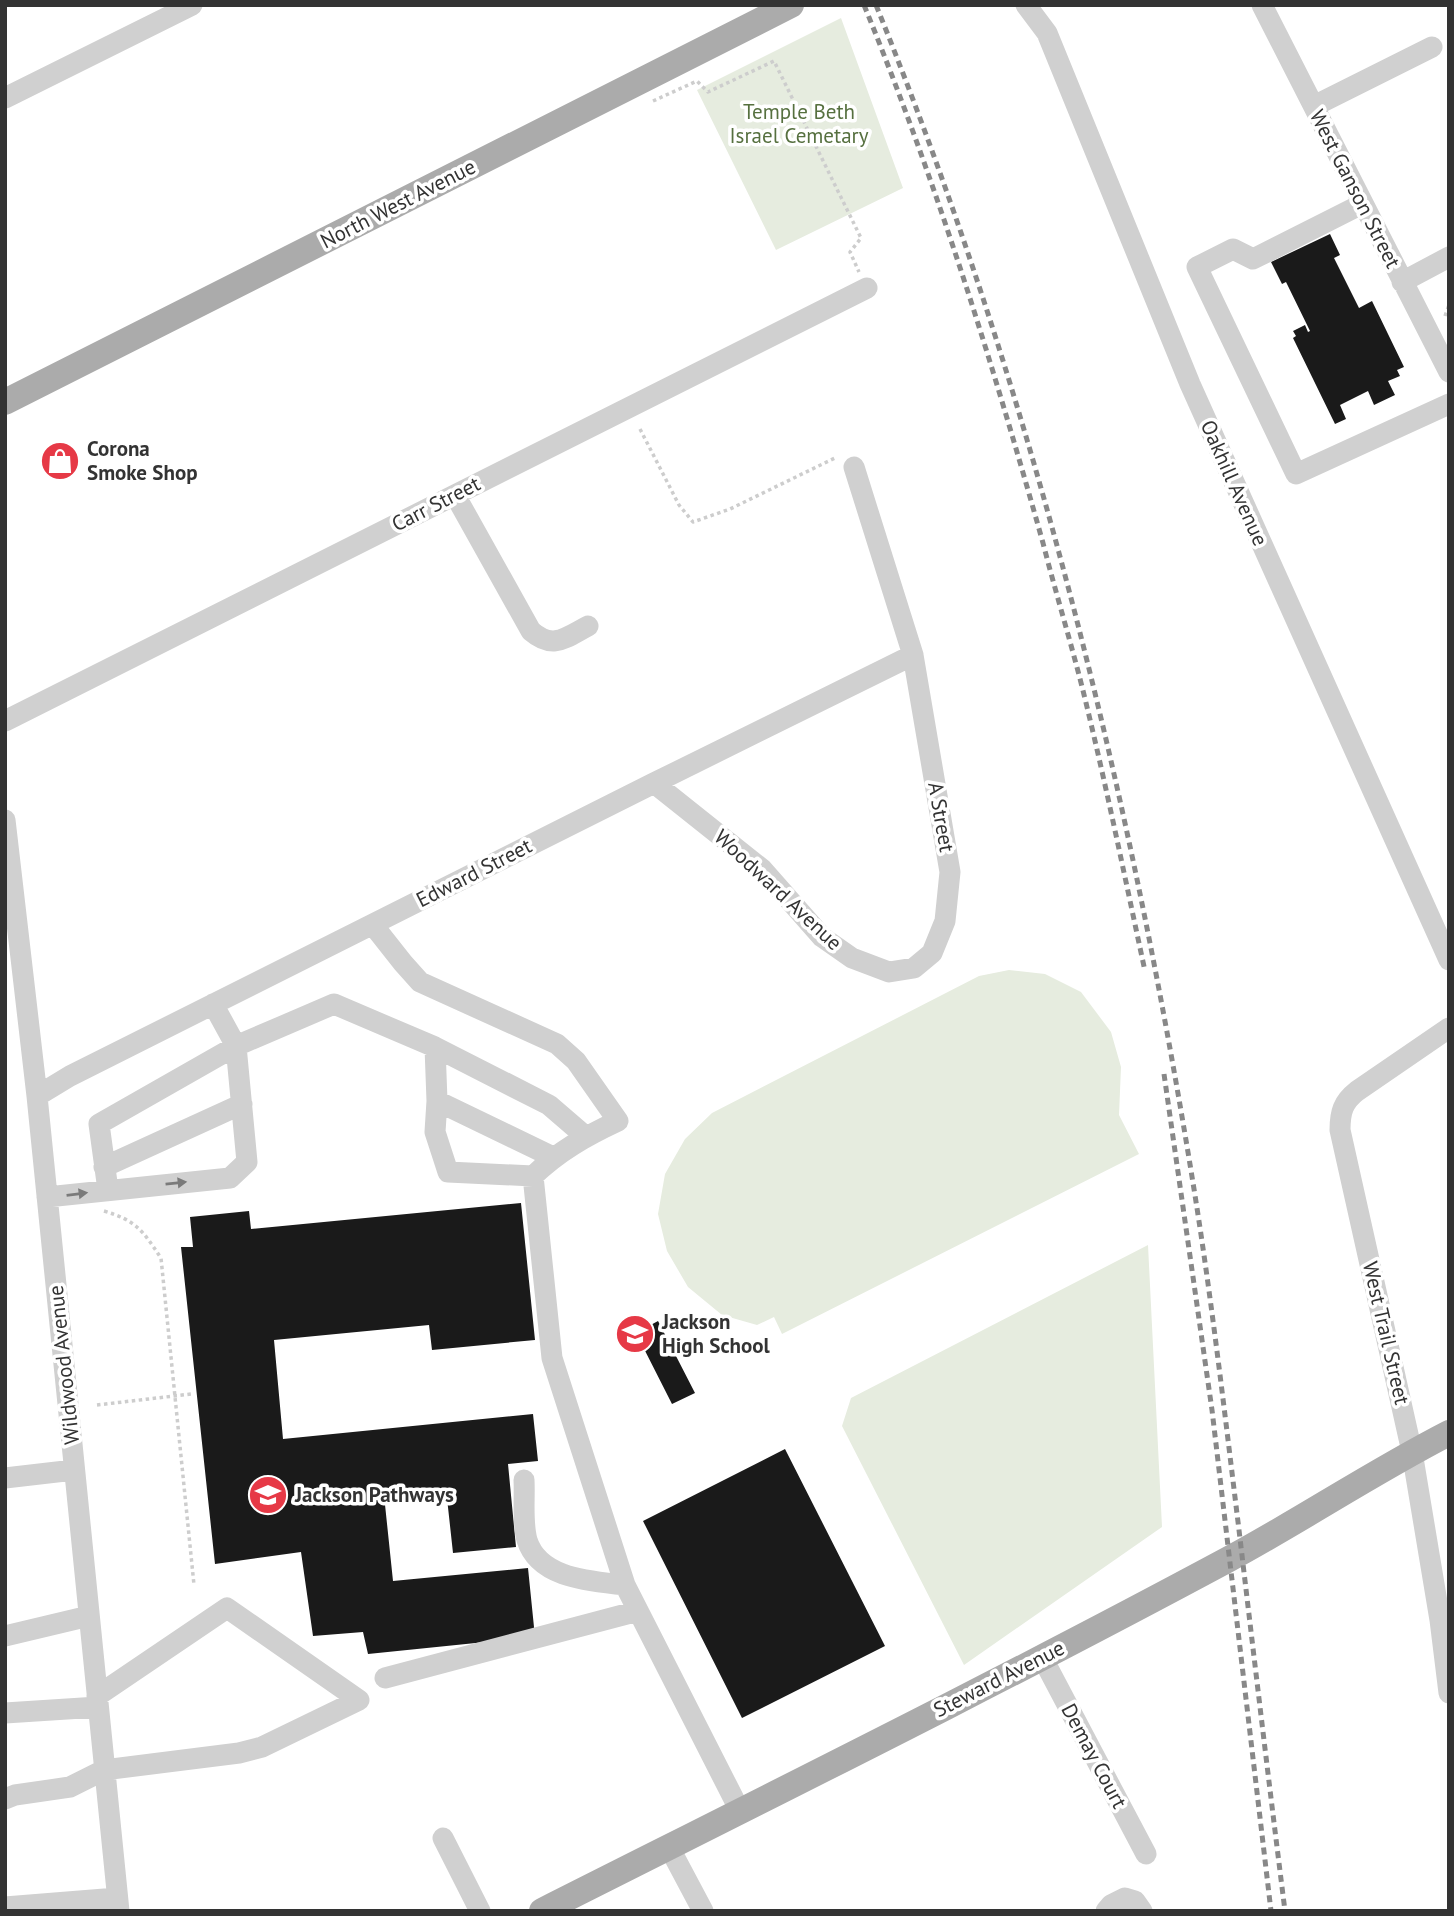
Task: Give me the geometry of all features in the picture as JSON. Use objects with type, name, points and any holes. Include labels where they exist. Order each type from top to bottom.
[{"type":"main road","name":"North West Avenue","points":[[5,402],[791,5]]},
{"type":"main road","name":"Steward Avenue","points":[[542,1911],[1042,1657],[1241,1552],[1449,1433]]},
{"type":"street","points":[[5,98],[192,5]]},
{"type":"street","name":"Oakhill Avenue","points":[[1026,5],[1047,33],[1190,384],[1449,960]]},
{"type":"street","name":"West Ganson Street","points":[[1262,5],[1449,372]]},
{"type":"street","points":[[1314,106],[1432,47]]},
{"type":"street","points":[[1362,204],[1253,259],[1233,249],[1197,267],[1296,474],[1449,404]]},
{"type":"street","points":[[1402,282],[1449,257]]},
{"type":"street","name":"Carr Street","points":[[5,720],[867,288]]},
{"type":"street","name":"A Street","points":[[855,467],[913,655],[950,872],[945,921],[939,939],[932,953],[914,968]]},
{"type":"street","points":[[455,495],[531,631],[542,641],[554,642],[587,626]]},
{"type":"street","name":"Edward Street","points":[[37,1096],[70,1076],[213,1004],[913,655]]},
{"type":"street","name":"Woodward Avenue","points":[[654,783],[762,869],[822,937],[852,958],[889,972],[914,968]]},
{"type":"street","name":"Wildwood Avenue","points":[[5,820],[12,938],[37,1096],[118,1904]]},
{"type":"street","points":[[373,925],[421,982],[557,1044],[576,1061],[618,1121],[585,1136],[553,1157],[533,1176],[448,1172],[435,1132],[435,1047]]},
{"type":"street","points":[[47,1198],[230,1178],[247,1162],[236,1046],[213,1004]]},
{"type":"street","points":[[108,1190],[99,1124],[236,1046],[334,1004],[435,1047],[549,1105],[585,1136]]},
{"type":"street","name":"West Trail Street","points":[[1449,1028],[1357,1091],[1347,1099],[1340,1113],[1340,1130],[1412,1452],[1444,1618],[1449,1693]]},
{"type":"street","points":[[437,1101],[553,1157]]},
{"type":"street","points":[[104,1167],[242,1104]]},
{"type":"street","points":[[533,1176],[552,1358],[625,1585],[740,1811]]},
{"type":"street","points":[[5,1478],[74,1470]]},
{"type":"street","points":[[524,1480],[527,1538],[534,1556],[552,1570],[592,1581],[625,1585]]},
{"type":"street","points":[[5,1713],[98,1701],[227,1608],[359,1700],[251,1750],[104,1770],[70,1787],[15,1795],[5,1799]]},
{"type":"street","points":[[385,1678],[638,1611]]},
{"type":"street","points":[[5,1636],[89,1616]]},
{"type":"street","name":"Demay Court","points":[[1042,1657],[1146,1854]]},
{"type":"street","points":[[443,1838],[480,1911]]},
{"type":"street","points":[[669,1847],[703,1911]]},
{"type":"street","points":[[1106,1911],[1111,1905],[1125,1898],[1135,1901],[1142,1911]]},
{"type":"street","points":[[5,1907],[118,1904]]},
{"type":"path","points":[[651,102],[697,81],[708,92],[774,61],[861,238],[850,252],[867,288]]},
{"type":"path","points":[[1445,316],[1449,305]]},
{"type":"path","points":[[640,429],[679,505],[693,522],[730,509],[842,455],[855,467]]},
{"type":"path","points":[[93,1211],[103,1211],[128,1219],[146,1234],[161,1258],[194,1585]]},
{"type":"path","points":[[97,1405],[191,1394]]},
{"type":"green space","name":"Temple Beth Israel Cemetary","points":[[841,18],[903,188],[776,250],[697,90]]},
{"type":"green space","points":[[1009,970],[1045,974],[1081,992],[1111,1032],[1121,1067],[1119,1115],[1139,1154],[782,1334],[774,1317],[757,1325],[722,1315],[688,1287],[667,1251],[658,1214],[665,1174],[685,1139],[712,1113],[979,976]]},
{"type":"green space","points":[[1148,1245],[1162,1527],[964,1665],[842,1426],[851,1398]]},
{"type":"building","points":[[1330,234],[1340,255],[1334,258],[1359,308],[1372,301],[1404,367],[1397,370],[1400,376],[1388,381],[1395,395],[1374,405],[1368,391],[1340,405],[1346,419],[1335,424],[1293,338],[1296,336],[1293,331],[1305,325],[1308,332],[1310,331],[1286,282],[1282,284],[1271,262]]},
{"type":"building","points":[[521,1203],[535,1340],[432,1350],[429,1325],[274,1340],[283,1439],[533,1414],[538,1461],[508,1464],[516,1547],[453,1553],[446,1489],[384,1495],[393,1581],[528,1568],[535,1637],[368,1654],[363,1632],[313,1636],[301,1552],[215,1564],[181,1247],[193,1247],[190,1217],[249,1211],[251,1229]]},
{"type":"building","points":[[658,1321],[695,1393],[672,1404],[636,1333]]},
{"type":"building","points":[[785,1449],[885,1646],[742,1718],[643,1521]]},
{"type":"railway","points":[[864,5],[939,205],[1024,475],[1087,707],[1145,971]]},
{"type":"railway","points":[[876,5],[982,294],[1027,440],[1068,588],[1139,887],[1168,1037],[1207,1274],[1285,1911]]},
{"type":"railway","points":[[1164,1074],[1212,1410],[1271,1911]]},
{"type":"place","name":"Corona Smoke Shop","points":[[60,461]]},
{"type":"place","name":"Jackson High School","points":[[635,1334]]},
{"type":"place","name":"Jackson Pathways","points":[[268,1495]]}]
